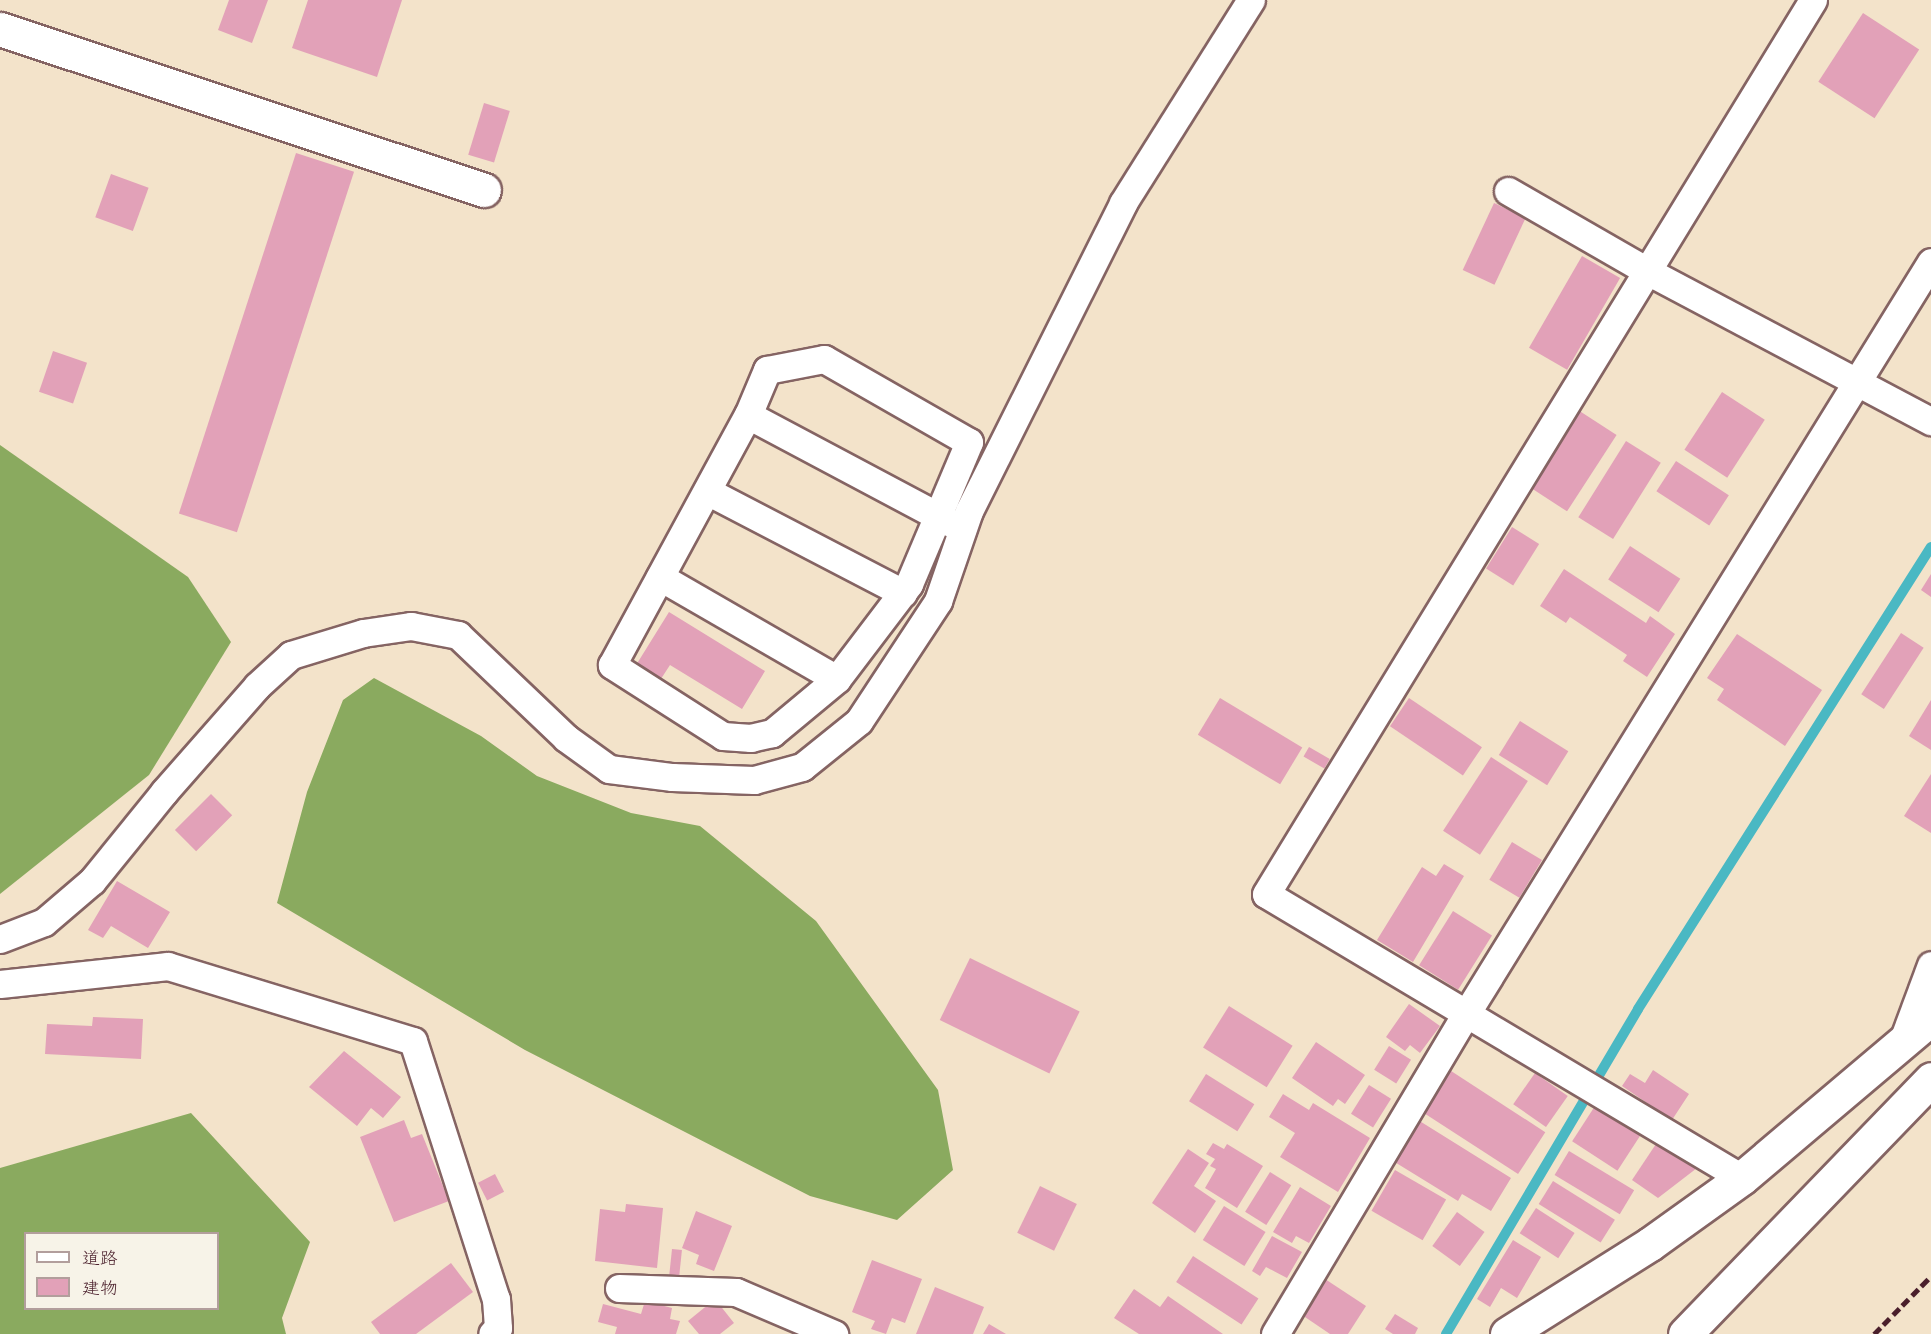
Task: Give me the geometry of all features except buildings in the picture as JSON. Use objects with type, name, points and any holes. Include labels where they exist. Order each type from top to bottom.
[{"type":"street","points":[[0,939],[44,922],[92,881],[164,792],[257,686],[291,655],[363,633],[411,626],[458,635],[566,738],[609,769],[672,777],[754,780],[802,766],[859,721],[938,602],[963,530],[1026,394],[1123,203],[1251,0]]},
{"type":"street","points":[[1742,1178],[1266,894],[1649,272],[1813,0]]},
{"type":"street","points":[[0,29],[484,189]]},
{"type":"street","points":[[1508,191],[1649,272],[1931,421]]},
{"type":"street","points":[[1275,1334],[1466,1014],[1931,262]]},
{"type":"street","points":[[824,359],[969,442],[903,592],[837,679],[772,733],[751,738],[723,736],[612,665],[748,415],[767,370],[824,359]]},
{"type":"street","points":[[748,415],[963,530]]},
{"type":"street","points":[[706,491],[903,592]]},
{"type":"street","points":[[660,577],[837,679]]},
{"type":"street","points":[[1902,1043],[1931,965]]},
{"type":"street","points":[[0,984],[168,966],[413,1041],[496,1299],[498,1328],[492,1334]]},
{"type":"street","points":[[1507,1334],[1650,1244],[1742,1178],[1931,1018]]},
{"type":"street","points":[[1686,1334],[1931,1079]]},
{"type":"street","points":[[619,1288],[735,1292],[834,1334]]},
{"type":"green space","points":[[0,445],[188,577],[231,642],[149,775],[0,894]]},
{"type":"green space","points":[[374,678],[481,736],[537,776],[631,813],[700,826],[816,921],[938,1090],[953,1170],[897,1220],[810,1196],[525,1050],[277,903],[307,792],[343,700]]},
{"type":"green space","points":[[191,1113],[310,1242],[282,1318],[286,1334],[0,1334],[0,1168]]},
{"type":"waterway","points":[[1446,1334],[1638,1009],[1931,547]]},
{"type":"railway","points":[[1874,1334],[1931,1276]]}]
